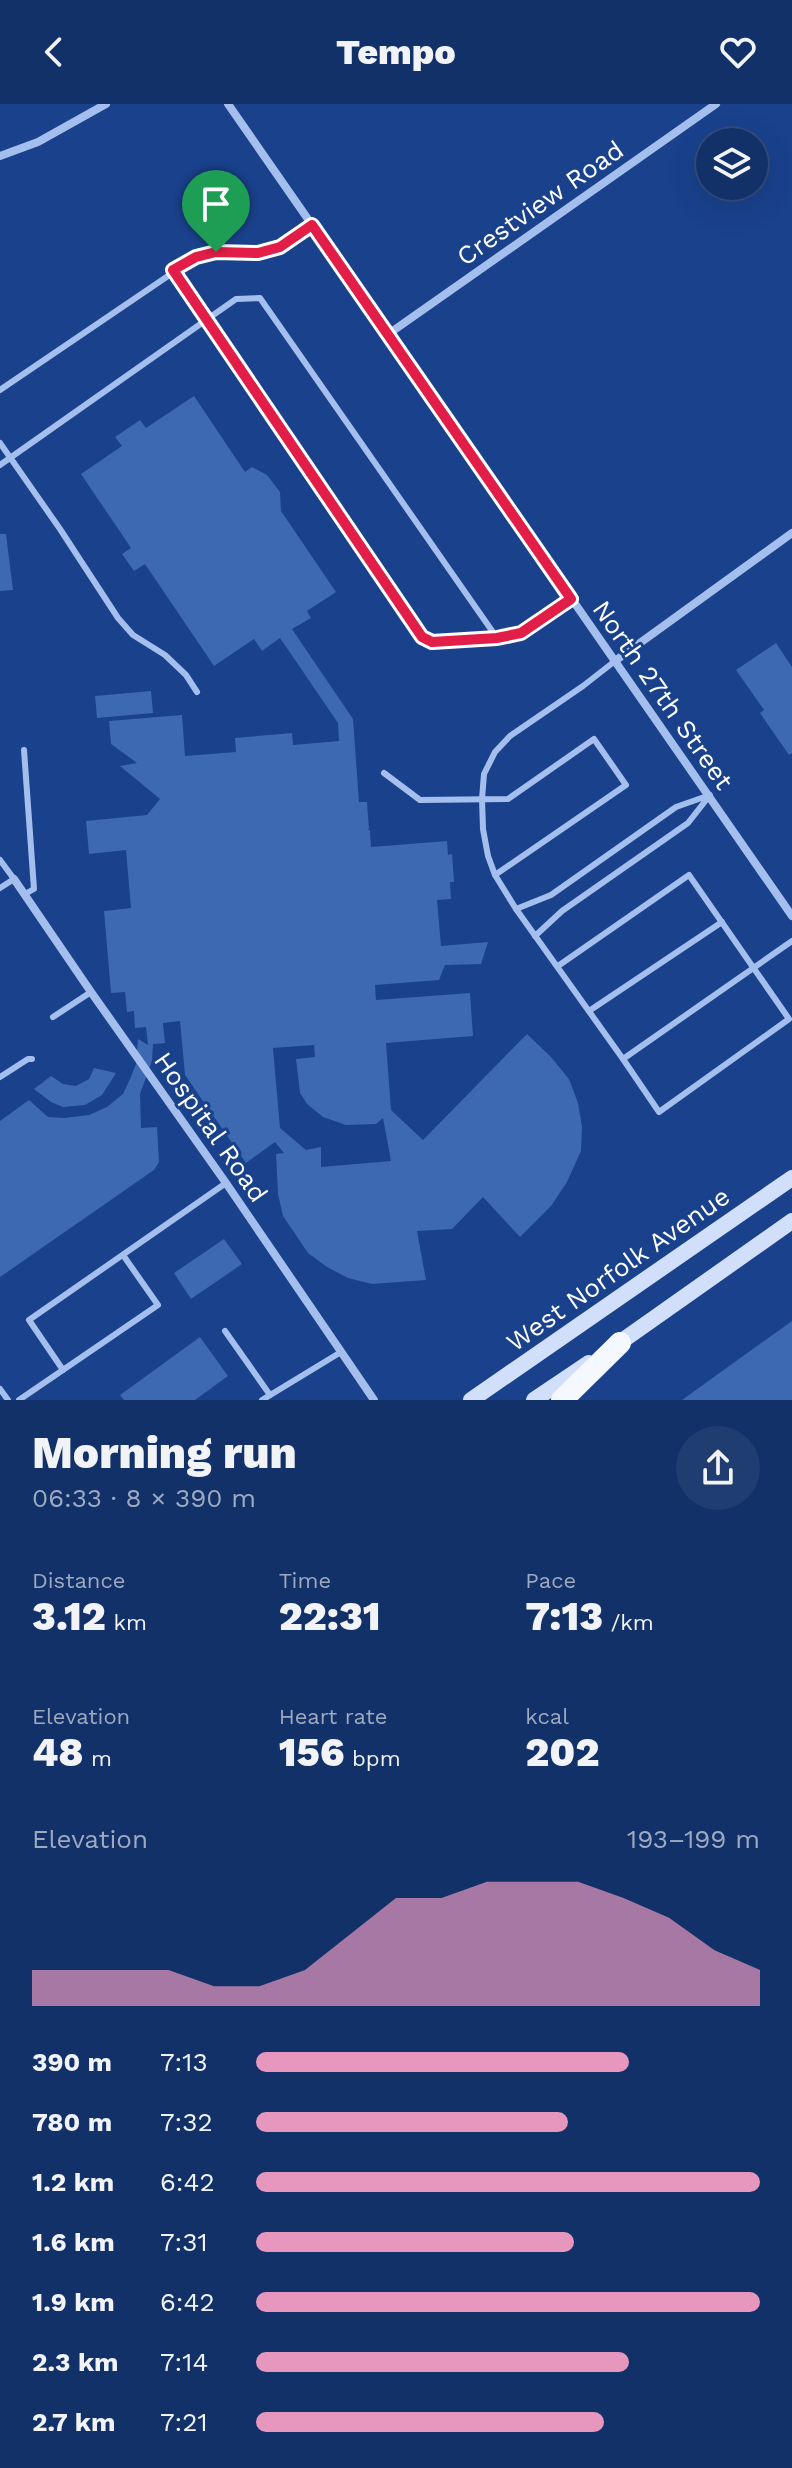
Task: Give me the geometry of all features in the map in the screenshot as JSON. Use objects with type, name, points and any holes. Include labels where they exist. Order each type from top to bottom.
[{"type":"highway","points":[[562,1400],[620,1343]]},
{"type":"main road","name":"West Norfolk Avenue","points":[[471,1400],[792,1178]]},
{"type":"main road","points":[[534,1400],[792,1221]]},
{"type":"street","points":[[0,156],[38,142],[106,104]]},
{"type":"street","name":"North 27th Street","points":[[228,104],[792,916]]},
{"type":"street","name":"Crestview Road","points":[[387,335],[716,104]]},
{"type":"street","points":[[615,661],[792,533]]},
{"type":"street","name":"Hospital Road","points":[[14,879],[374,1400]]},
{"type":"lane","points":[[0,390],[196,257],[216,252],[258,253],[280,247],[312,225]]},
{"type":"lane","points":[[173,270],[422,637],[432,642],[497,638],[521,633],[571,599]]},
{"type":"lane","points":[[0,465],[206,318],[236,299],[260,298],[497,638]]},
{"type":"lane","points":[[0,443],[118,618],[133,635],[165,655],[186,675],[197,692]]},
{"type":"lane","points":[[558,966],[689,875],[789,1019],[659,1112],[495,875],[483,829],[482,799],[484,774],[495,752],[510,736],[615,661]]},
{"type":"lane","points":[[384,773],[420,800],[508,799],[594,739],[626,785],[495,875]]},
{"type":"lane","points":[[24,750],[34,889],[25,894]]},
{"type":"lane","points":[[516,909],[551,895],[676,807],[710,795]]},
{"type":"lane","points":[[535,936],[562,911],[688,823],[710,795]]},
{"type":"lane","points":[[0,860],[14,879],[0,888]]},
{"type":"lane","points":[[589,1011],[722,922]]},
{"type":"lane","points":[[623,1059],[792,941]]},
{"type":"lane","points":[[53,1017],[91,992]]},
{"type":"lane","points":[[0,1077],[32,1059]]},
{"type":"lane","points":[[63,1370],[29,1320],[226,1183]]},
{"type":"lane","points":[[19,1400],[158,1305],[123,1255]]},
{"type":"lane","points":[[225,1331],[270,1395]]},
{"type":"lane","points":[[262,1400],[341,1352]]},
{"type":"lane","points":[[0,1389],[8,1400]]},
{"type":"building","points":[[194,396],[245,472],[252,467],[267,475],[280,492],[281,511],[336,592],[307,611],[311,618],[292,629],[353,719],[359,802],[367,802],[367,830],[370,830],[371,847],[447,841],[448,855],[452,854],[454,882],[450,882],[451,899],[437,900],[441,946],[488,942],[481,964],[445,965],[439,980],[375,985],[376,1000],[470,993],[473,1036],[386,1043],[391,1110],[423,1140],[527,1034],[569,1079],[578,1103],[582,1127],[581,1151],[567,1182],[551,1206],[520,1237],[483,1197],[452,1229],[417,1231],[426,1280],[372,1284],[348,1278],[308,1253],[283,1216],[278,1194],[276,1154],[284,1153],[275,1142],[246,1163],[185,1075],[180,1021],[163,1023],[165,1043],[153,1044],[152,1061],[140,1094],[141,1128],[157,1127],[159,1162],[154,1170],[0,1277],[0,1121],[29,1100],[48,1117],[89,1115],[107,1107],[123,1094],[130,1079],[136,1064],[138,1039],[148,1045],[146,1027],[135,1028],[134,1011],[127,1012],[125,992],[111,993],[104,911],[131,908],[126,850],[89,854],[86,821],[147,815],[160,799],[120,766],[137,763],[111,744],[109,721],[182,715],[185,756],[236,752],[235,738],[292,733],[293,745],[339,741],[338,723],[280,638],[262,651],[254,639],[214,666],[145,564],[134,571],[122,554],[131,548],[81,474],[122,446],[115,437],[140,420],[146,428]],"holes":[[[314,1045],[315,1057],[296,1059],[300,1093],[307,1104],[323,1117],[346,1125],[376,1124],[383,1118],[391,1161],[321,1167],[321,1147],[306,1150],[280,1128],[273,1048]]]},
{"type":"building","points":[[0,534],[6,534],[13,590],[0,591]]},
{"type":"building","points":[[776,643],[792,667],[792,753],[789,755],[760,713],[764,710],[736,670]]},
{"type":"building","points":[[151,691],[153,713],[97,718],[95,696]]},
{"type":"building","points":[[94,1068],[116,1073],[102,1095],[85,1105],[63,1107],[34,1089],[51,1076],[63,1084],[76,1086],[89,1079]]},
{"type":"building","points":[[224,1239],[242,1264],[191,1299],[174,1273]]},
{"type":"building","points":[[792,1321],[792,1400],[682,1400]]},
{"type":"building","points":[[200,1337],[228,1376],[195,1400],[124,1400],[120,1395]]},
{"type":"route","points":[[312,225],[571,599],[521,633],[497,638],[432,642],[422,637],[173,270],[196,257],[216,252],[258,253],[280,247],[312,225]]}]
